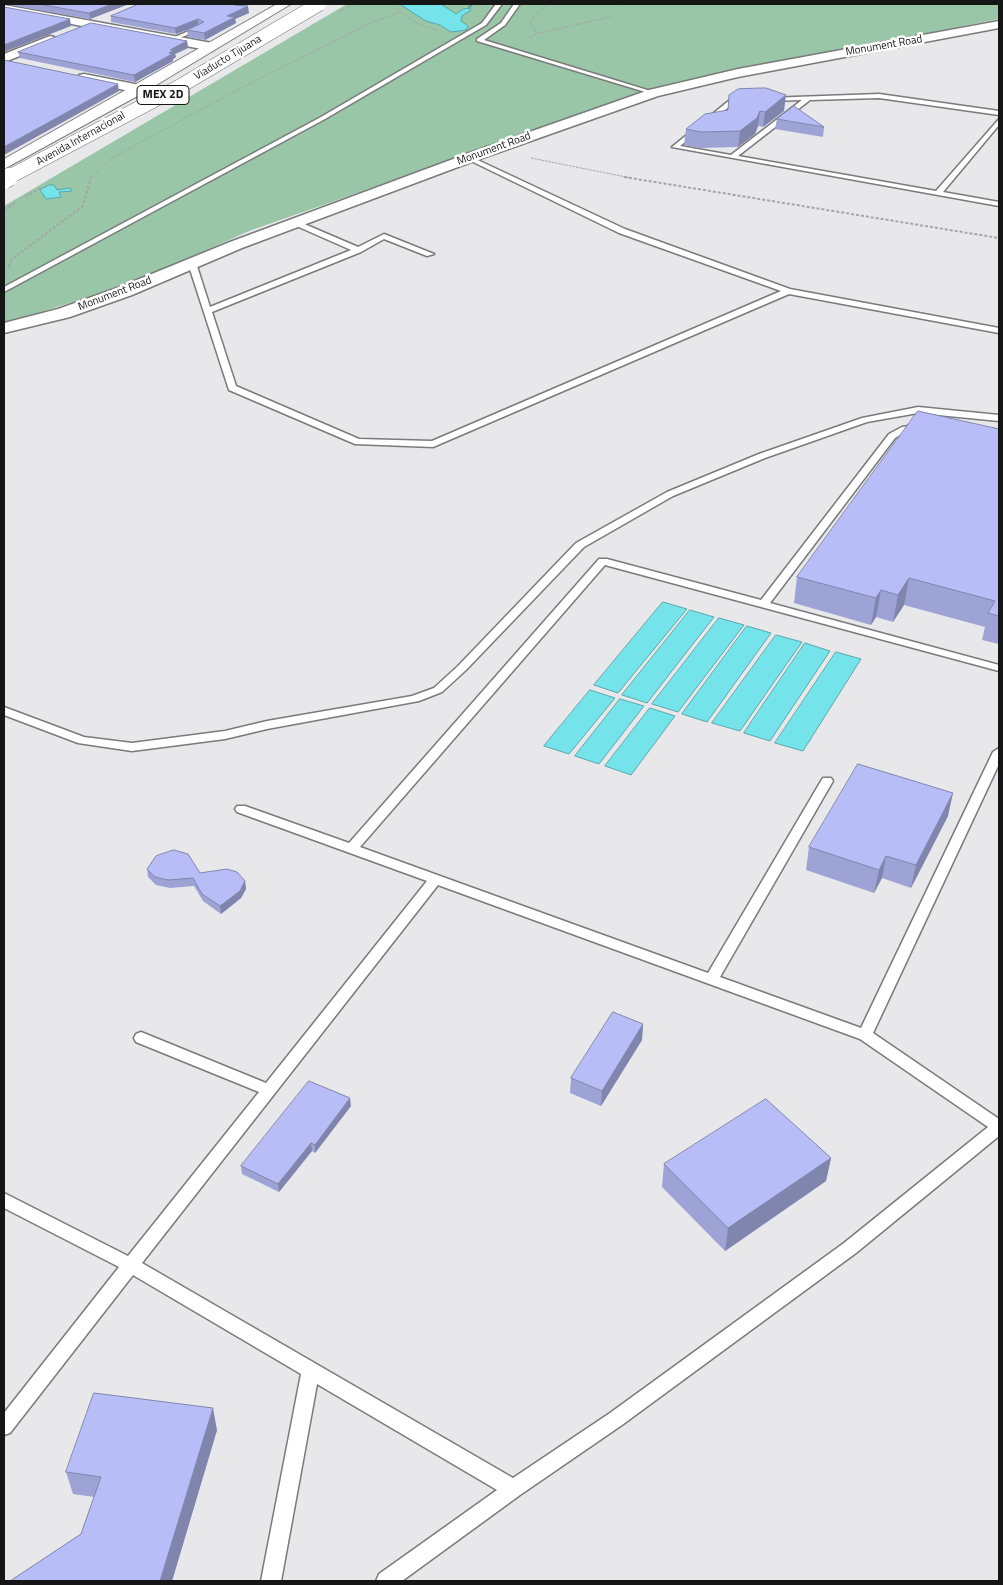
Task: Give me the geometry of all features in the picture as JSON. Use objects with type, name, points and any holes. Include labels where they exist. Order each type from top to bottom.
[{"type":"highway","name":"Avenida Internacional","points":[[4,165],[140,89],[284,4]]},
{"type":"highway","name":"Viaducto Tijuana","points":[[4,169],[284,4]]},
{"type":"highway","name":"Avenida Internacional","points":[[4,181],[199,73],[313,4]]},
{"type":"highway","name":"Viaducto Tijuana","points":[[4,181],[177,88],[319,4]]},
{"type":"street","points":[[4,8],[212,47]]},
{"type":"street","points":[[4,59],[118,14]]},
{"type":"street","name":"Monument Road","points":[[4,328],[73,310],[126,291],[296,222],[469,158],[654,93],[738,73],[999,24]]},
{"type":"street","points":[[4,59],[22,65]]},
{"type":"street","points":[[68,74],[140,89]]},
{"type":"lane","points":[[4,289],[323,118],[484,24],[499,4]]},
{"type":"lane","points":[[478,40],[503,24],[517,4]]},
{"type":"lane","points":[[171,40],[200,28]]},
{"type":"lane","points":[[461,37],[506,47],[654,93]]},
{"type":"lane","points":[[761,99],[879,96],[999,113]]},
{"type":"lane","points":[[733,157],[808,98]]},
{"type":"lane","points":[[752,99],[733,100],[675,147],[999,204]]},
{"type":"lane","points":[[938,193],[999,121]]},
{"type":"lane","points":[[469,158],[622,231],[788,291],[999,331]]},
{"type":"lane","points":[[296,222],[358,250]]},
{"type":"lane","points":[[207,311],[358,250],[384,236],[430,254]]},
{"type":"lane","points":[[192,263],[232,388],[358,442],[433,444],[788,291]]},
{"type":"lane","points":[[4,711],[82,740],[132,748],[225,735],[267,725],[415,699],[438,690],[462,668],[580,545],[670,494],[762,456],[865,420],[918,410],[999,418]]},
{"type":"lane","points":[[763,605],[892,436],[905,429],[928,427]]},
{"type":"lane","points":[[350,850],[603,561],[999,668]]},
{"type":"lane","points":[[865,1035],[999,752]]},
{"type":"lane","points":[[711,980],[827,781]]},
{"type":"lane","points":[[241,809],[865,1035],[999,1127],[850,1248],[616,1419],[513,1489],[386,1581]]},
{"type":"lane","points":[[4,1427],[435,880]]},
{"type":"lane","points":[[141,1038],[269,1090]]},
{"type":"lane","points":[[4,1200],[132,1265],[513,1489]]},
{"type":"lane","points":[[271,1581],[311,1370]]},
{"type":"path","points":[[392,4],[414,22],[461,37]]},
{"type":"path","points":[[536,34],[530,23],[537,13],[548,4]]},
{"type":"path","points":[[506,47],[536,34],[610,17],[624,4]]},
{"type":"path","points":[[4,289],[10,260],[83,206],[92,176],[110,159],[254,82],[370,24],[401,12]]},
{"type":"path","points":[[497,148],[526,157],[592,172],[999,238]]},
{"type":"green space","points":[[347,4],[999,4],[999,19],[780,62],[636,95],[249,231],[138,281],[4,324],[4,206]]},
{"type":"water","points":[[400,4],[441,4],[456,14],[463,9],[470,8],[471,10],[462,16],[461,21],[468,26],[466,30],[451,32],[440,25],[426,21]]},
{"type":"water","points":[[49,185],[54,185],[57,190],[70,188],[72,191],[59,192],[61,197],[46,199],[40,190]]},
{"type":"water","points":[[663,602],[687,609],[618,693],[594,685]]},
{"type":"water","points":[[690,610],[714,617],[647,703],[622,695]]},
{"type":"water","points":[[719,618],[744,625],[678,712],[652,704]]},
{"type":"water","points":[[747,626],[771,633],[707,722],[682,714]]},
{"type":"water","points":[[776,635],[802,642],[740,731],[712,723]]},
{"type":"water","points":[[805,643],[830,651],[770,741],[744,733]]},
{"type":"water","points":[[836,652],[861,659],[803,751],[775,743]]},
{"type":"water","points":[[590,690],[615,698],[569,754],[544,746]]},
{"type":"water","points":[[620,699],[644,706],[599,764],[575,756]]},
{"type":"water","points":[[650,708],[675,716],[631,775],[605,766]]},
{"type":"building","points":[[39,4],[112,4],[89,13]]},
{"type":"building","points":[[139,4],[236,4],[234,5],[248,6],[227,16],[235,17],[204,33],[187,30],[204,22],[198,19],[175,28],[111,16]]},
{"type":"building","points":[[4,7],[70,19],[4,45]]},
{"type":"building","points":[[91,23],[187,41],[170,50],[175,50],[169,53],[172,54],[134,75],[18,52]]},
{"type":"building","points":[[4,60],[118,84],[4,147]]},
{"type":"building","points":[[766,88],[786,95],[765,112],[760,111],[757,118],[740,131],[701,132],[686,129],[705,114],[728,110],[729,95],[738,89]]},
{"type":"building","points":[[794,106],[824,127],[777,119]]},
{"type":"building","points":[[918,411],[999,429],[999,616],[988,613],[995,601],[909,578],[898,595],[881,590],[876,598],[797,577]]},
{"type":"building","points":[[858,764],[953,793],[916,865],[886,856],[879,870],[809,847]]},
{"type":"building","points":[[174,850],[188,854],[200,873],[227,869],[237,872],[245,881],[240,891],[220,906],[202,894],[193,878],[168,880],[155,877],[147,869],[156,856]]},
{"type":"building","points":[[613,1012],[643,1024],[602,1091],[571,1078]]},
{"type":"building","points":[[309,1081],[350,1098],[315,1145],[311,1143],[278,1184],[241,1166]]},
{"type":"building","points":[[766,1099],[831,1158],[728,1228],[664,1164]]},
{"type":"building","points":[[94,1393],[213,1408],[160,1581],[10,1581],[81,1534],[101,1477],[66,1472]]},
{"type":"waterway","points":[[468,8],[472,4]]}]
